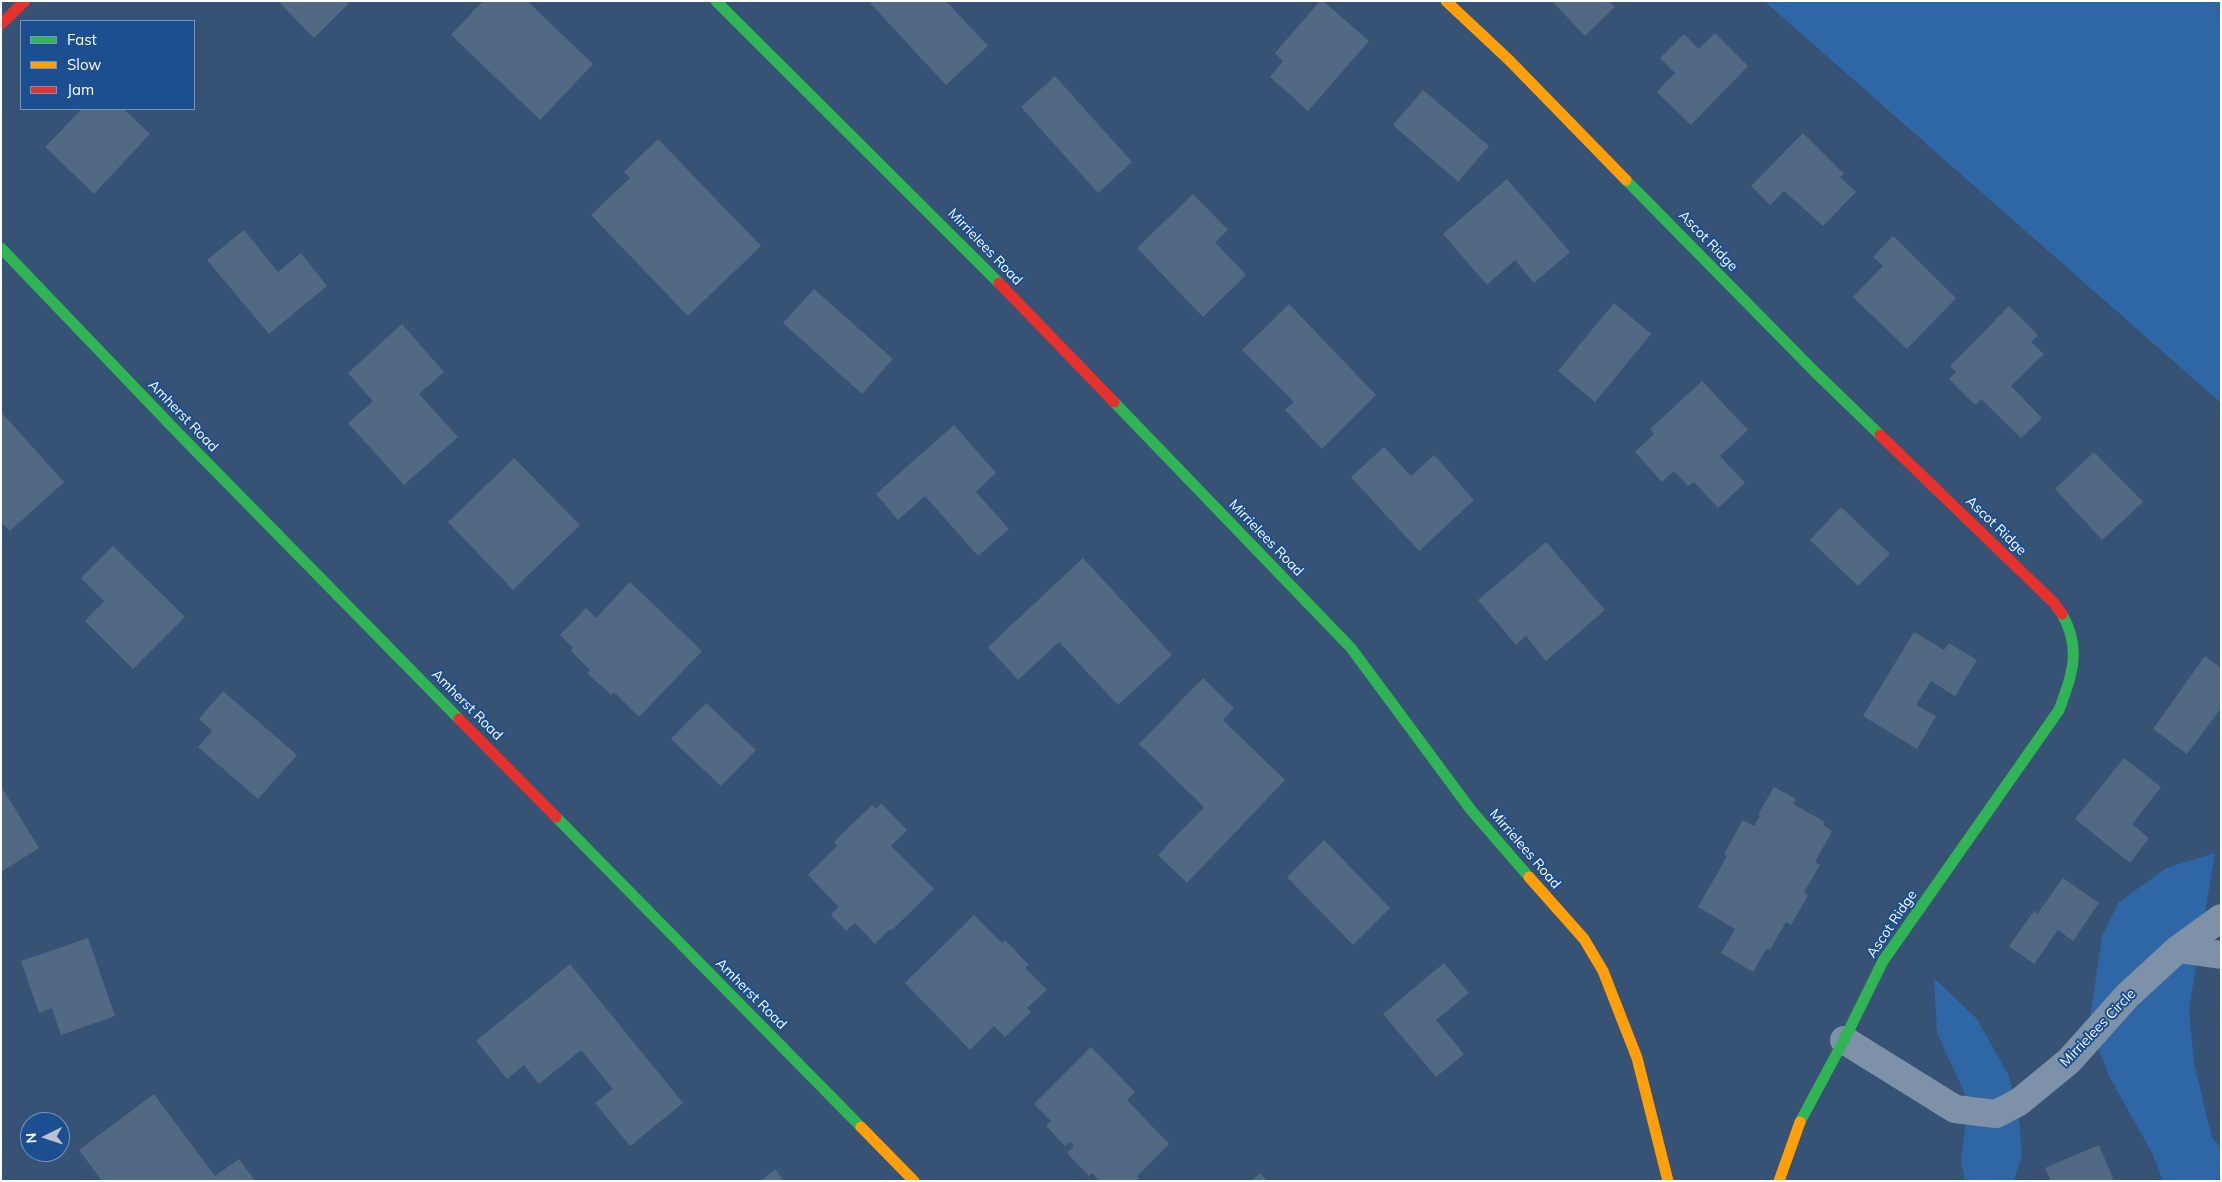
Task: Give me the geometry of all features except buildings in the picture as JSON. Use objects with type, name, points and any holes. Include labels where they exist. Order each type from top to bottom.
[{"type":"street","points":[[1,24],[25,1]]},
{"type":"street","name":"Mirrielees Road","points":[[716,1],[951,233],[1351,648],[1471,810],[1584,939],[1604,972],[1637,1058],[1668,1181]]},
{"type":"street","name":"Ascot Ridge","points":[[1446,1],[1509,60],[1815,372],[2054,603],[2065,620],[2072,639],[2073,668],[2059,710],[1883,961],[1844,1040],[1798,1125],[1779,1181]]},
{"type":"street","name":"Amherst Road","points":[[1,248],[182,438],[914,1181]]},
{"type":"street","name":"Mirrielees Circle","points":[[1844,1040],[1954,1109],[1996,1114],[2019,1102],[2069,1061],[2128,996],[2178,949],[2221,918]]},
{"type":"street","points":[[2178,949],[2221,955]]},
{"type":"shaded area","points":[[1764,1],[2221,1],[2221,403]]},
{"type":"shaded area","points":[[2215,853],[2189,1009],[2194,1063],[2212,1138],[2221,1148],[2221,1181],[2163,1181],[2152,1153],[2110,1078],[2089,1026],[2102,936],[2118,903],[2166,868]]},
{"type":"shaded area","points":[[1934,978],[1977,1019],[2009,1076],[2020,1127],[2022,1158],[2013,1181],[1965,1181],[1961,1161],[1966,1121],[1964,1092],[1937,1033]]},
{"type":"traffic: fast","points":[[716,1],[999,283]]},
{"type":"traffic: fast","points":[[1626,180],[1815,372],[1880,435]]},
{"type":"traffic: fast","points":[[1,248],[182,437],[459,719]]},
{"type":"traffic: fast","points":[[1114,402],[1351,648],[1471,810],[1529,877]]},
{"type":"traffic: fast","points":[[1800,1122],[1844,1040],[1883,961],[2059,710],[2068,685],[2073,662],[2072,639],[2062,614]]},
{"type":"traffic: fast","points":[[556,817],[861,1127]]},
{"type":"traffic: slow","points":[[1446,1],[1509,60],[1626,180]]},
{"type":"traffic: slow","points":[[1529,877],[1584,939],[1603,971],[1637,1058],[1668,1181]]},
{"type":"traffic: slow","points":[[1779,1181],[1800,1122]]},
{"type":"traffic: slow","points":[[861,1127],[914,1181]]},
{"type":"traffic: jam","points":[[1,24],[25,1]]},
{"type":"traffic: jam","points":[[999,283],[1114,402]]},
{"type":"traffic: jam","points":[[1880,435],[2054,603],[2062,614]]},
{"type":"traffic: jam","points":[[459,719],[556,817]]}]
